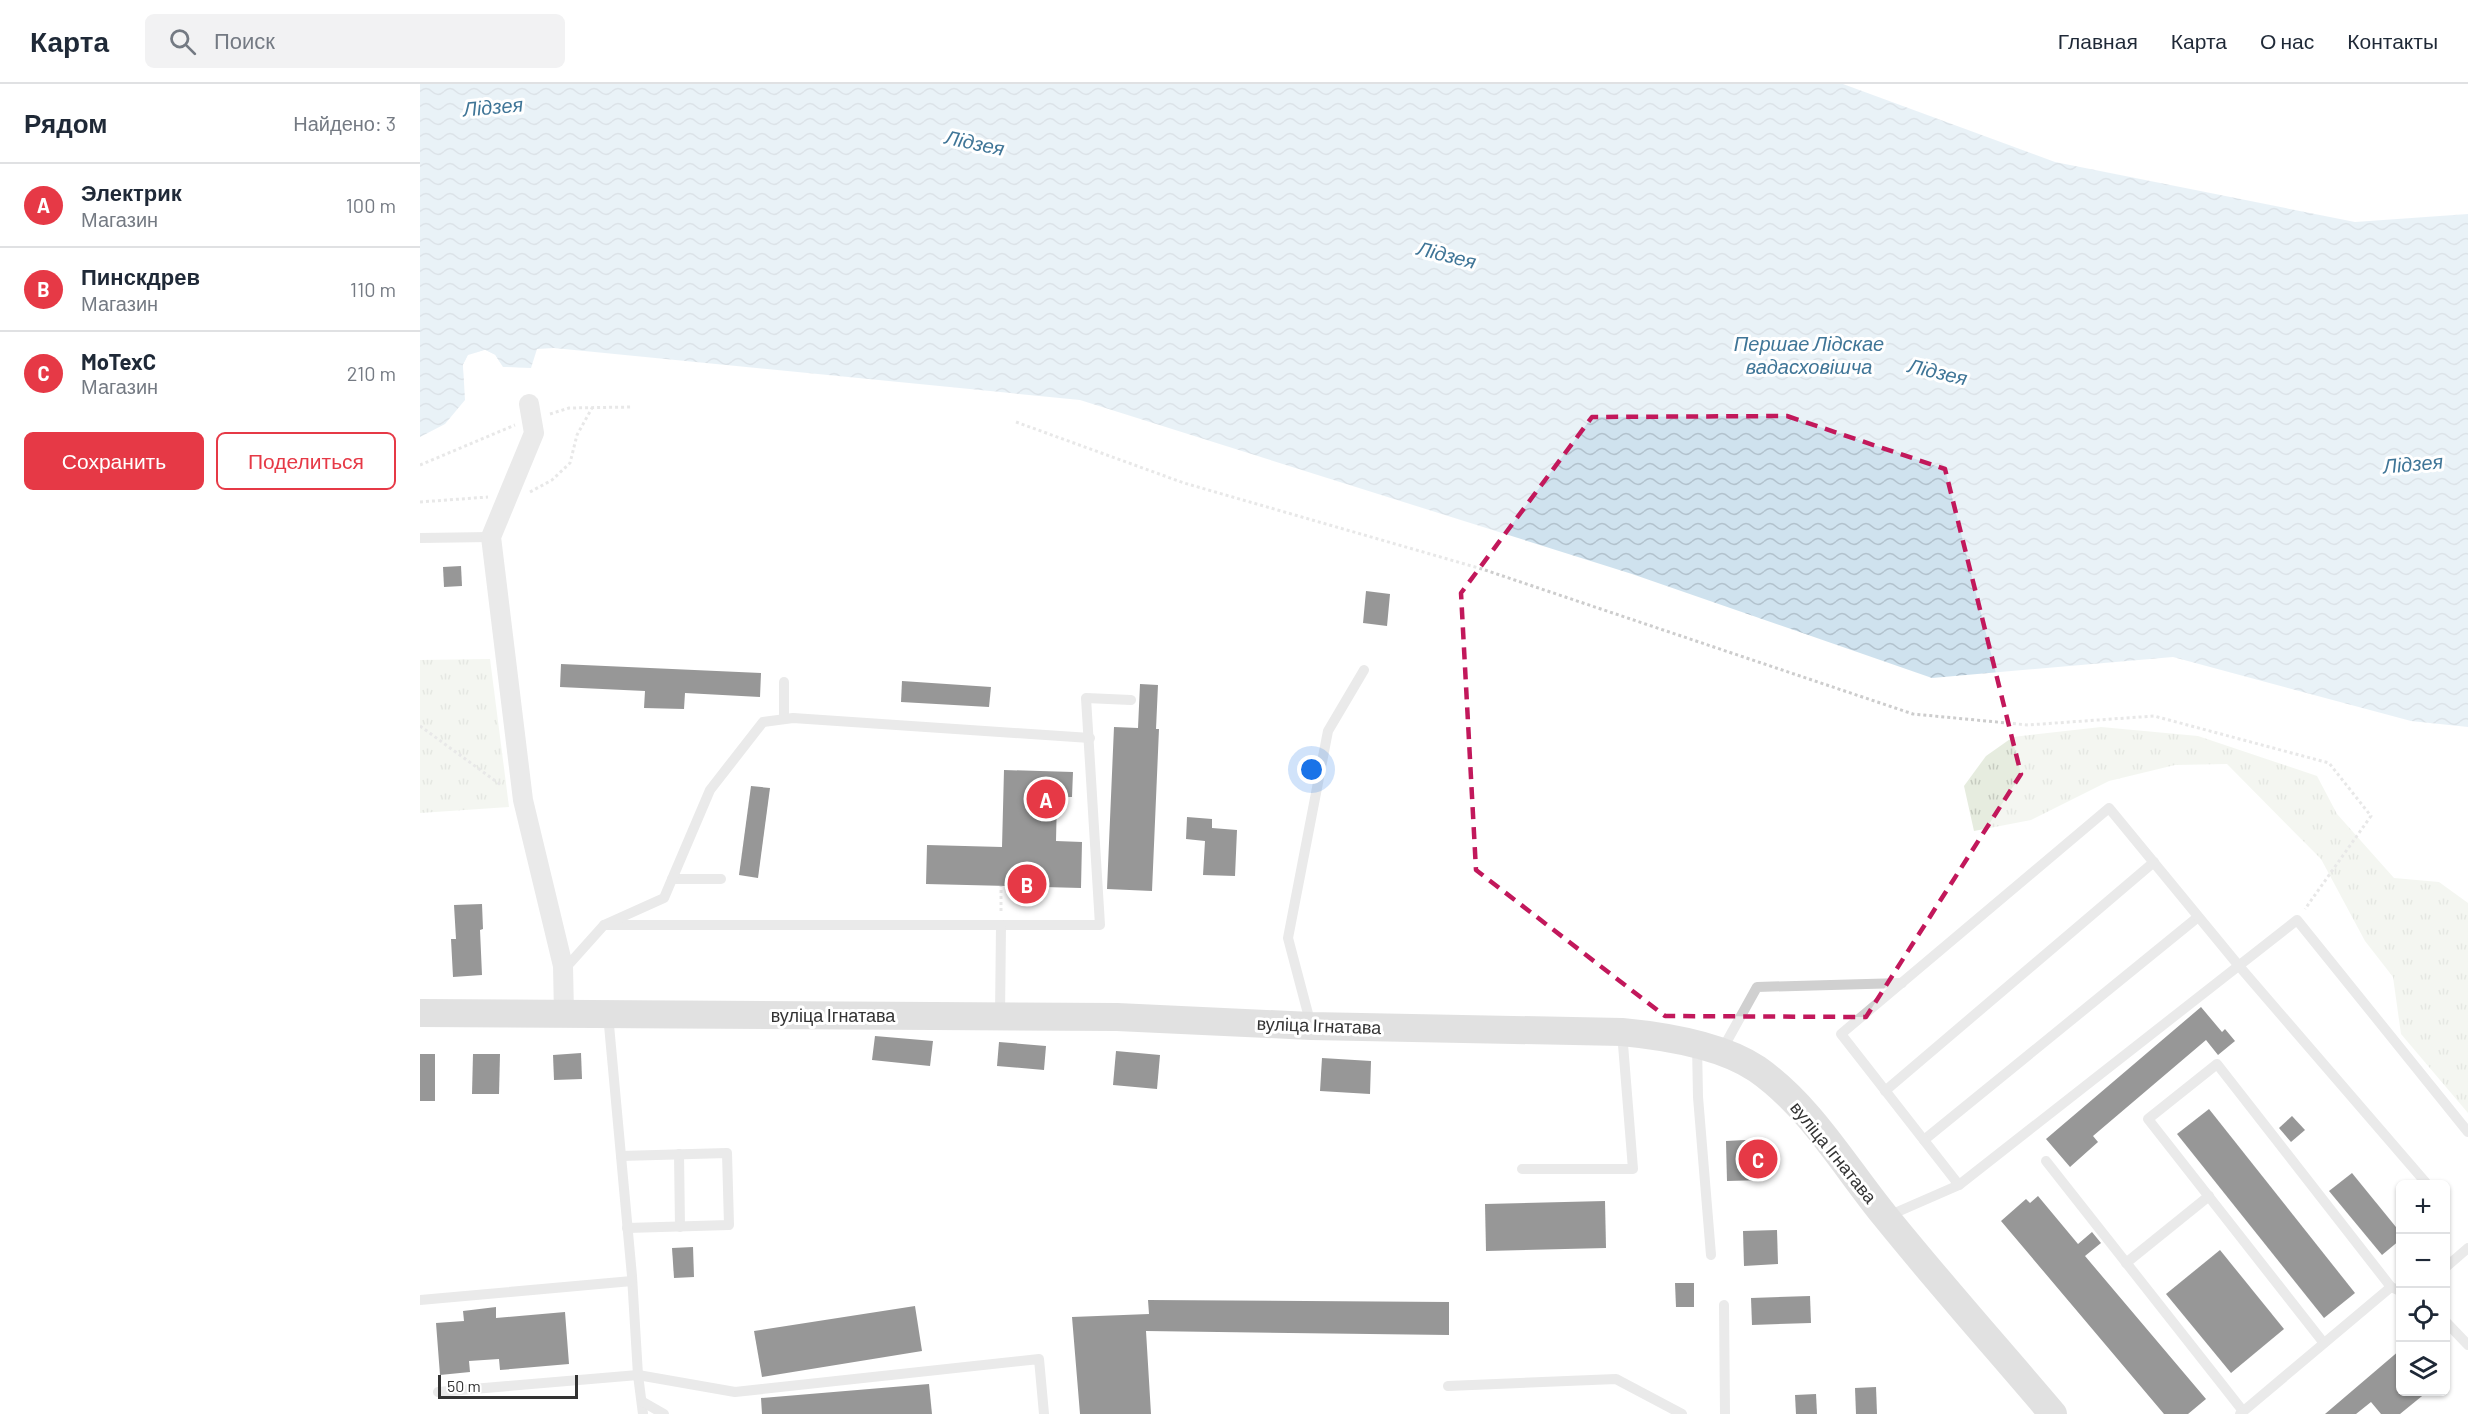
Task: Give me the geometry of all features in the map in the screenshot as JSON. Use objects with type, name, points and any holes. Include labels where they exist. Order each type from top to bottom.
[{"type":"street","points":[[529,404],[534,434],[491,537],[523,800],[563,966],[564,1014]]},
{"type":"street","name":"вуліца Ігнатава","points":[[420,1014],[1117,1017],[1311,1026],[1622,1032],[1665,1036],[1709,1048],[1756,1068],[1798,1104],[1886,1217],[2053,1414]]},
{"type":"lane","points":[[420,538],[491,537]]},
{"type":"lane","points":[[1311,1026],[1288,938],[1328,731],[1364,670]]},
{"type":"lane","points":[[784,682],[784,719]]},
{"type":"lane","points":[[604,925],[1100,925],[1086,698],[1131,700]]},
{"type":"lane","points":[[563,966],[570,963],[604,925],[664,898],[710,790],[763,722],[784,719],[1090,738]]},
{"type":"lane","points":[[1959,1185],[1841,1034],[2109,808],[2238,966],[2423,1180]]},
{"type":"lane","points":[[1886,1091],[2154,862]]},
{"type":"lane","points":[[672,879],[721,879]]},
{"type":"lane","points":[[1924,1140],[2198,917]]},
{"type":"lane","points":[[1886,1217],[1959,1185],[2296,920],[2468,1132]]},
{"type":"lane","points":[[1000,1016],[1001,925]]},
{"type":"lane","points":[[1711,1255],[1698,1097],[1709,1048],[1757,987],[1902,983]]},
{"type":"lane","points":[[608,1014],[643,1414]]},
{"type":"lane","points":[[1522,1169],[1633,1169],[1622,1032]]},
{"type":"lane","points":[[2046,1161],[2241,1412],[2323,1342],[2396,1289],[2217,1064],[2148,1119],[2323,1342]]},
{"type":"lane","points":[[679,1154],[680,1227]]},
{"type":"lane","points":[[621,1156],[727,1154],[729,1226],[627,1228]]},
{"type":"lane","points":[[2126,1263],[2209,1196]]},
{"type":"lane","points":[[2450,1263],[2468,1248]]},
{"type":"lane","points":[[420,1300],[632,1281]]},
{"type":"lane","points":[[1724,1305],[1725,1414]]},
{"type":"lane","points":[[2450,1327],[2468,1345]]},
{"type":"lane","points":[[438,1392],[638,1375],[735,1392],[1039,1359],[1044,1414]]},
{"type":"lane","points":[[1448,1386],[1616,1379],[1682,1414]]},
{"type":"lane","points":[[643,1402],[664,1414]]},
{"type":"path","points":[[1016,422],[1184,483],[1482,569],[1913,714],[2028,725],[2154,716],[2329,763],[2371,816],[2296,920]]},
{"type":"path","points":[[420,726],[523,800]]},
{"type":"path","points":[[1001,925],[1002,886]]},
{"type":"highlighted area","points":[[1787,416],[1945,469],[2021,774],[1866,1017],[1665,1016],[1476,870],[1461,593],[1592,417]]},
{"type":"green space","points":[[490,659],[509,807],[420,813],[420,660]]},
{"type":"green space","points":[[2101,727],[2198,736],[2317,776],[2337,814],[2394,878],[2439,882],[2468,903],[2468,1113],[2401,1034],[2393,977],[2365,941],[2321,859],[2227,764],[2175,765],[2109,781],[2031,820],[1974,831],[1964,786],[1986,756],[2013,737]]},
{"type":"water","name":"Першае Лідскае вадасховішча","points":[[420,84],[1843,84],[2055,162],[2355,222],[2468,214],[2468,727],[2411,721],[2173,657],[1932,678],[1632,574],[1080,400],[554,348],[537,349],[531,368],[502,367],[495,355],[485,350],[468,355],[463,365],[465,400],[445,424],[420,437]]},
{"type":"pier","points":[[485,350],[495,355],[503,367],[534,369],[531,371],[502,370],[493,357],[485,353],[476,355],[470,358],[466,366],[467,402],[463,365],[468,356]]},
{"type":"building","points":[[461,566],[462,586],[444,587],[443,567]]},
{"type":"building","points":[[1366,591],[1390,594],[1387,626],[1363,623]]},
{"type":"building","points":[[561,664],[761,673],[760,697],[685,693],[684,709],[644,708],[645,691],[560,687]]},
{"type":"building","points":[[902,681],[991,687],[989,707],[901,702]]},
{"type":"building","points":[[1140,684],[1158,685],[1156,729],[1159,729],[1152,891],[1107,889],[1114,727],[1138,728]]},
{"type":"building","points":[[1004,770],[1073,772],[1072,797],[1057,797],[1056,841],[1082,842],[1081,888],[926,884],[927,845],[1002,847]]},
{"type":"building","points":[[751,786],[770,788],[758,878],[739,875]]},
{"type":"building","points":[[1187,817],[1212,819],[1212,828],[1237,830],[1235,876],[1203,875],[1205,841],[1186,839]]},
{"type":"building","points":[[482,904],[483,929],[480,930],[482,975],[453,977],[451,939],[456,939],[454,905]]},
{"type":"building","points":[[2201,1007],[2222,1032],[2225,1029],[2235,1041],[2218,1055],[2206,1040],[2093,1136],[2098,1142],[2070,1167],[2046,1139]]},
{"type":"building","points":[[875,1036],[933,1041],[930,1066],[872,1060]]},
{"type":"building","points":[[999,1042],[1046,1046],[1044,1070],[997,1066]]},
{"type":"building","points":[[1116,1051],[1160,1055],[1157,1089],[1113,1085]]},
{"type":"building","points":[[581,1053],[582,1079],[554,1080],[553,1055]]},
{"type":"building","points":[[420,1054],[435,1054],[435,1101],[420,1101]]},
{"type":"building","points":[[473,1054],[500,1054],[499,1094],[472,1094]]},
{"type":"building","points":[[1322,1058],[1371,1061],[1370,1094],[1320,1091]]},
{"type":"building","points":[[2209,1109],[2355,1293],[2324,1318],[2177,1134]]},
{"type":"building","points":[[2292,1116],[2305,1130],[2291,1142],[2279,1128]]},
{"type":"building","points":[[1764,1139],[1765,1180],[1727,1181],[1726,1141]]},
{"type":"building","points":[[2352,1173],[2396,1227],[2396,1243],[2382,1255],[2329,1191]]},
{"type":"building","points":[[2038,1196],[2078,1244],[2092,1232],[2101,1243],[2085,1256],[2206,1399],[2188,1414],[2164,1414],[2001,1221],[2026,1199],[2030,1203]]},
{"type":"building","points":[[1605,1201],[1606,1248],[1486,1251],[1485,1204]]},
{"type":"building","points":[[1777,1230],[1778,1264],[1744,1266],[1743,1231]]},
{"type":"building","points":[[693,1247],[694,1277],[674,1278],[672,1248]]},
{"type":"building","points":[[2220,1250],[2284,1329],[2231,1373],[2166,1294]]},
{"type":"building","points":[[1675,1283],[1694,1283],[1694,1307],[1676,1307]]},
{"type":"building","points":[[1810,1296],[1811,1323],[1752,1325],[1751,1298]]},
{"type":"building","points":[[1148,1300],[1449,1302],[1449,1335],[1146,1331],[1151,1414],[1080,1414],[1072,1317],[1149,1314]]},
{"type":"building","points":[[915,1306],[922,1351],[762,1377],[754,1331]]},
{"type":"building","points":[[496,1307],[496,1318],[565,1312],[569,1364],[500,1370],[499,1359],[469,1361],[470,1372],[440,1375],[436,1323],[464,1321],[463,1311]]},
{"type":"building","points":[[2396,1353],[2396,1396],[2422,1396],[2400,1414],[2381,1414],[2371,1402],[2356,1414],[2325,1414]]},
{"type":"building","points":[[929,1384],[932,1414],[762,1414],[761,1398]]},
{"type":"building","points":[[1876,1387],[1877,1414],[1856,1414],[1855,1388]]},
{"type":"building","points":[[1816,1394],[1817,1414],[1796,1414],[1795,1395]]},
{"type":"place","name":"Электрик","points":[[1046,799]]},
{"type":"place","name":"Пинскдрев","points":[[1027,884]]},
{"type":"place","name":"MoTexC","points":[[1758,1159]]},
{"type":"water label","name":"Лідзея","points":[[493,106]]},
{"type":"water label","name":"Лідзея","points":[[975,142]]},
{"type":"water label","name":"Лідзея","points":[[1447,254]]},
{"type":"water label","name":"Лідзея","points":[[1938,371]]},
{"type":"water label","name":"Лідзея","points":[[2413,463]]}]
